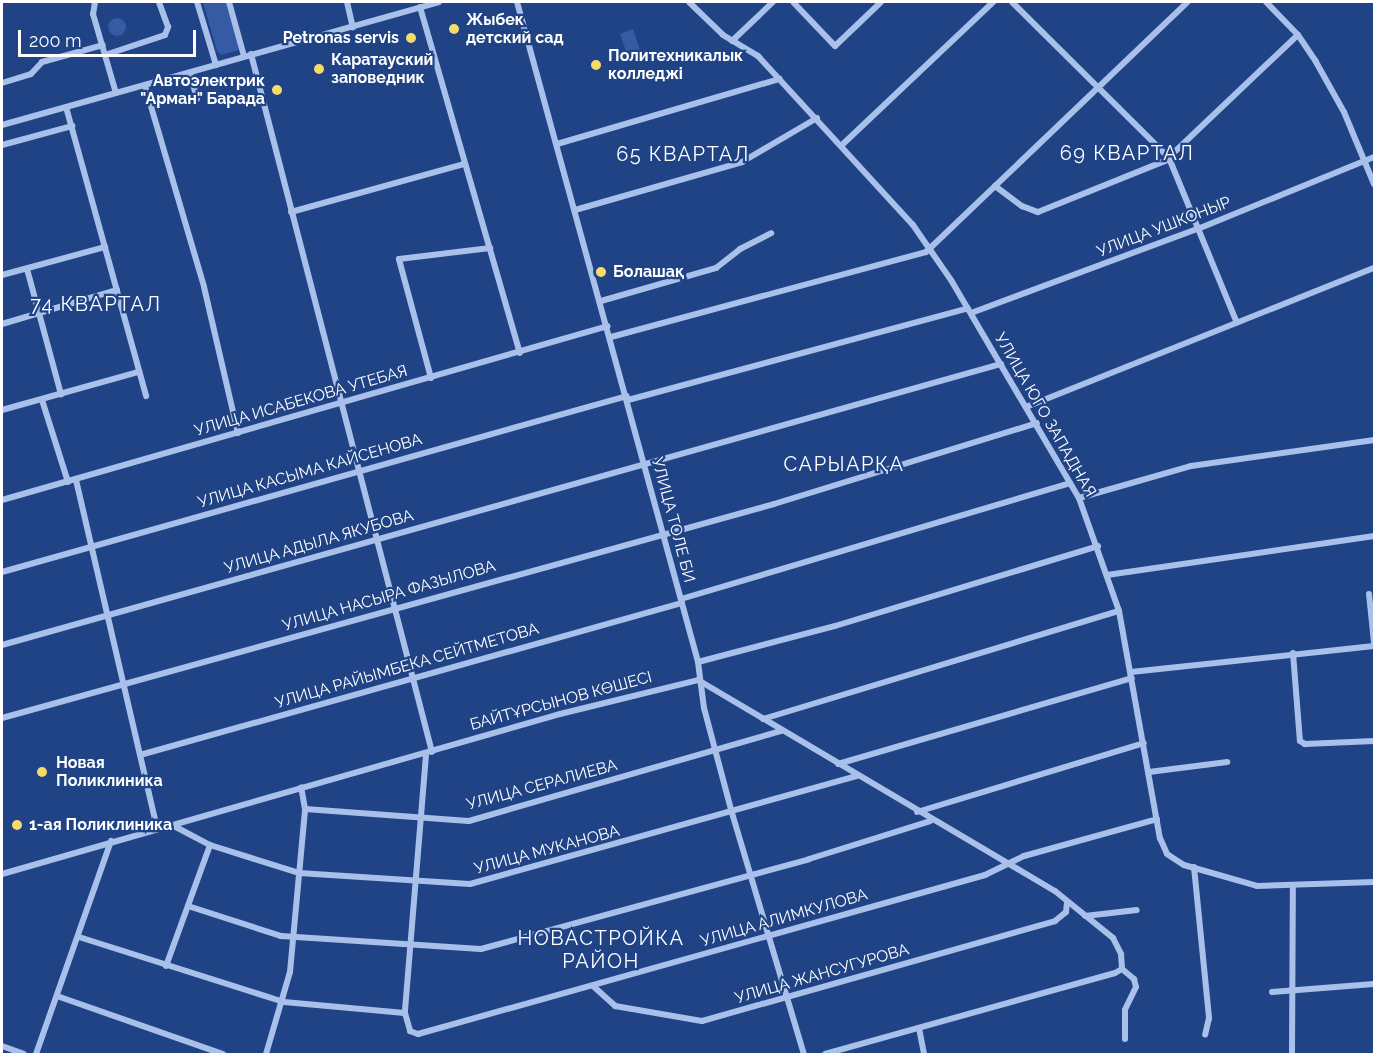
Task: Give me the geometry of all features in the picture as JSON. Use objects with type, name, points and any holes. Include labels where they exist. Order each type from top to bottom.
[{"type":"street","points":[[95,2],[93,14],[116,93]]},
{"type":"street","points":[[105,55],[165,35],[168,27],[159,2]]},
{"type":"street","points":[[197,2],[216,65]]},
{"type":"street","points":[[80,937],[284,1002],[405,1012],[421,818],[429,754],[414,678],[291,212],[247,55],[229,2]]},
{"type":"street","points":[[347,2],[353,27]]},
{"type":"street","points":[[2,126],[439,2]]},
{"type":"street","name":"УЛИЦА ТОЛЕ БИ","points":[[517,2],[608,326],[698,662],[698,680],[732,813],[799,1047],[804,1054]]},
{"type":"street","name":"УЛИЦА ЮГО ЗАПАДНАЯ","points":[[689,2],[732,41],[758,56],[843,144],[931,249],[1037,423],[1079,498],[1098,546],[1119,611],[1157,819],[1167,854],[1194,867],[1246,884],[1293,886],[1374,882]]},
{"type":"street","points":[[732,41],[772,2]]},
{"type":"street","points":[[793,2],[835,46],[881,2]]},
{"type":"street","points":[[843,144],[993,2]]},
{"type":"street","points":[[1012,2],[1169,158],[1200,228],[1237,323]]},
{"type":"street","points":[[611,337],[902,260],[931,249],[1188,2]]},
{"type":"street","points":[[1266,2],[1298,35],[1344,112],[1374,184]]},
{"type":"street","points":[[420,7],[520,353]]},
{"type":"street","points":[[995,186],[1022,206],[1038,212],[1169,158],[1298,35]]},
{"type":"street","points":[[2,83],[31,74],[42,62],[103,45]]},
{"type":"street","points":[[190,73],[197,99]]},
{"type":"street","points":[[557,144],[780,79]]},
{"type":"street","points":[[145,86],[206,296],[238,433]]},
{"type":"street","points":[[66,107],[146,396]]},
{"type":"street","points":[[575,210],[742,162],[817,118]]},
{"type":"street","points":[[2,145],[72,126]]},
{"type":"street","name":"УЛИЦА УШКОНЫР","points":[[627,398],[969,310],[1200,228],[1374,157]]},
{"type":"street","points":[[291,212],[464,164]]},
{"type":"street","points":[[601,301],[716,268],[740,249],[771,233]]},
{"type":"street","points":[[2,275],[105,247]]},
{"type":"street","points":[[431,378],[399,259],[490,248]]},
{"type":"street","points":[[1026,407],[1374,268]]},
{"type":"street","points":[[27,269],[37,315],[61,394]]},
{"type":"street","points":[[2,324],[117,290]]},
{"type":"street","name":"УЛИЦА ИСАБЕКОВА УТЕБАЯ","points":[[2,500],[608,326]]},
{"type":"street","name":"УЛИЦА АДЫЛА ЯКУБОВА","points":[[2,645],[1002,364]]},
{"type":"street","points":[[2,410],[138,372]]},
{"type":"street","name":"УЛИЦА КАСЫМА КАЙСЕНОВА","points":[[2,572],[627,398]]},
{"type":"street","points":[[42,400],[72,481],[90,547],[157,829]]},
{"type":"street","name":"УЛИЦА НАСЫРА ФАЗЫЛОВА","points":[[2,718],[774,504],[1037,423]]},
{"type":"street","points":[[1079,498],[1191,466],[1374,440]]},
{"type":"street","name":"УЛИЦА РАЙЫМБЕКА СЕЙТМЕТОВА","points":[[140,755],[681,601],[1070,483]]},
{"type":"street","points":[[1107,574],[1374,536]]},
{"type":"street","points":[[698,662],[835,626],[1098,546]]},
{"type":"street","points":[[838,764],[1131,675],[1374,644],[1369,594]]},
{"type":"street","points":[[763,719],[1119,611]]},
{"type":"street","points":[[1293,653],[1300,741],[1305,744],[1374,741]]},
{"type":"street","points":[[698,680],[930,821],[1055,891],[1113,938],[1121,954],[1122,969],[1134,979],[1136,987],[1125,1010],[1125,1038]]},
{"type":"street","name":"БАЙТҰРСЫНОВ КӨШЕСІ","points":[[2,874],[302,787],[429,754],[561,714],[698,680]]},
{"type":"street","name":"УЛИЦА СЕРАЛИЕВА","points":[[305,809],[469,821],[781,731]]},
{"type":"street","points":[[917,812],[1144,743]]},
{"type":"street","points":[[1149,772],[1227,762]]},
{"type":"street","name":"УЛИЦА МУКАНОВА","points":[[172,825],[210,845],[299,873],[416,882],[482,882],[857,776]]},
{"type":"street","points":[[266,1054],[284,1002],[293,937],[305,809],[302,787]]},
{"type":"street","name":"УЛИЦА АЛИМКУЛОВА","points":[[405,1012],[410,1031],[418,1034],[985,876],[1007,863],[1157,819]]},
{"type":"street","points":[[188,906],[293,937],[468,950],[502,945],[930,821]]},
{"type":"street","points":[[36,1054],[80,937],[111,842]]},
{"type":"street","points":[[166,966],[210,845]]},
{"type":"street","points":[[1194,867],[1209,1018],[1205,1035]]},
{"type":"street","points":[[1292,1054],[1295,992],[1293,886]]},
{"type":"street","name":"УЛИЦА ЖАНСУГУРОВА","points":[[592,986],[615,1006],[695,1021],[786,998],[1062,918],[1067,903]]},
{"type":"street","points":[[1085,916],[1137,910]]},
{"type":"street","points":[[825,1054],[1122,969]]},
{"type":"street","points":[[1272,992],[1374,984]]},
{"type":"street","points":[[57,996],[223,1054]]},
{"type":"street","points":[[919,1028],[924,1044],[924,1054]]},
{"type":"street","points":[[924,1044],[931,1054]]},
{"type":"street","points":[[2,1046],[24,1054]]},
{"type":"shaded area","points":[[203,2],[229,2],[241,44],[238,50],[221,55],[217,51]]},
{"type":"shaded area","points":[[117,18],[123,21],[126,27],[123,33],[117,36],[111,33],[108,27],[111,21]]},
{"type":"shaded area","points":[[633,29],[640,50],[627,54],[620,34]]},
{"type":"place","name":"Жыбек детский сад","points":[[454,29]]},
{"type":"place","name":"Petronas servis","points":[[411,38]]},
{"type":"place","name":"Политехникалык колледжі","points":[[596,65]]},
{"type":"place","name":"Каратауский заповедник","points":[[319,69]]},
{"type":"place","name":"Автоэлектрик \"Арман\" Барада","points":[[277,90]]},
{"type":"place","name":"Болашақ","points":[[601,272]]},
{"type":"place","name":"Новая Поликлиника","points":[[42,772]]},
{"type":"place","name":"1-ая Поликлиника","points":[[17,825]]},
{"type":"district","name":"69 КВАРТАЛ","points":[[1127,153]]},
{"type":"district","name":"65 КВАРТАЛ","points":[[683,154]]},
{"type":"district","name":"74 КВАРТАЛ","points":[[96,304]]},
{"type":"district","name":"САРЫАРҚА","points":[[844,464]]},
{"type":"district","name":"НОВАСТРОЙКА РАЙОН","points":[[601,950]]}]
